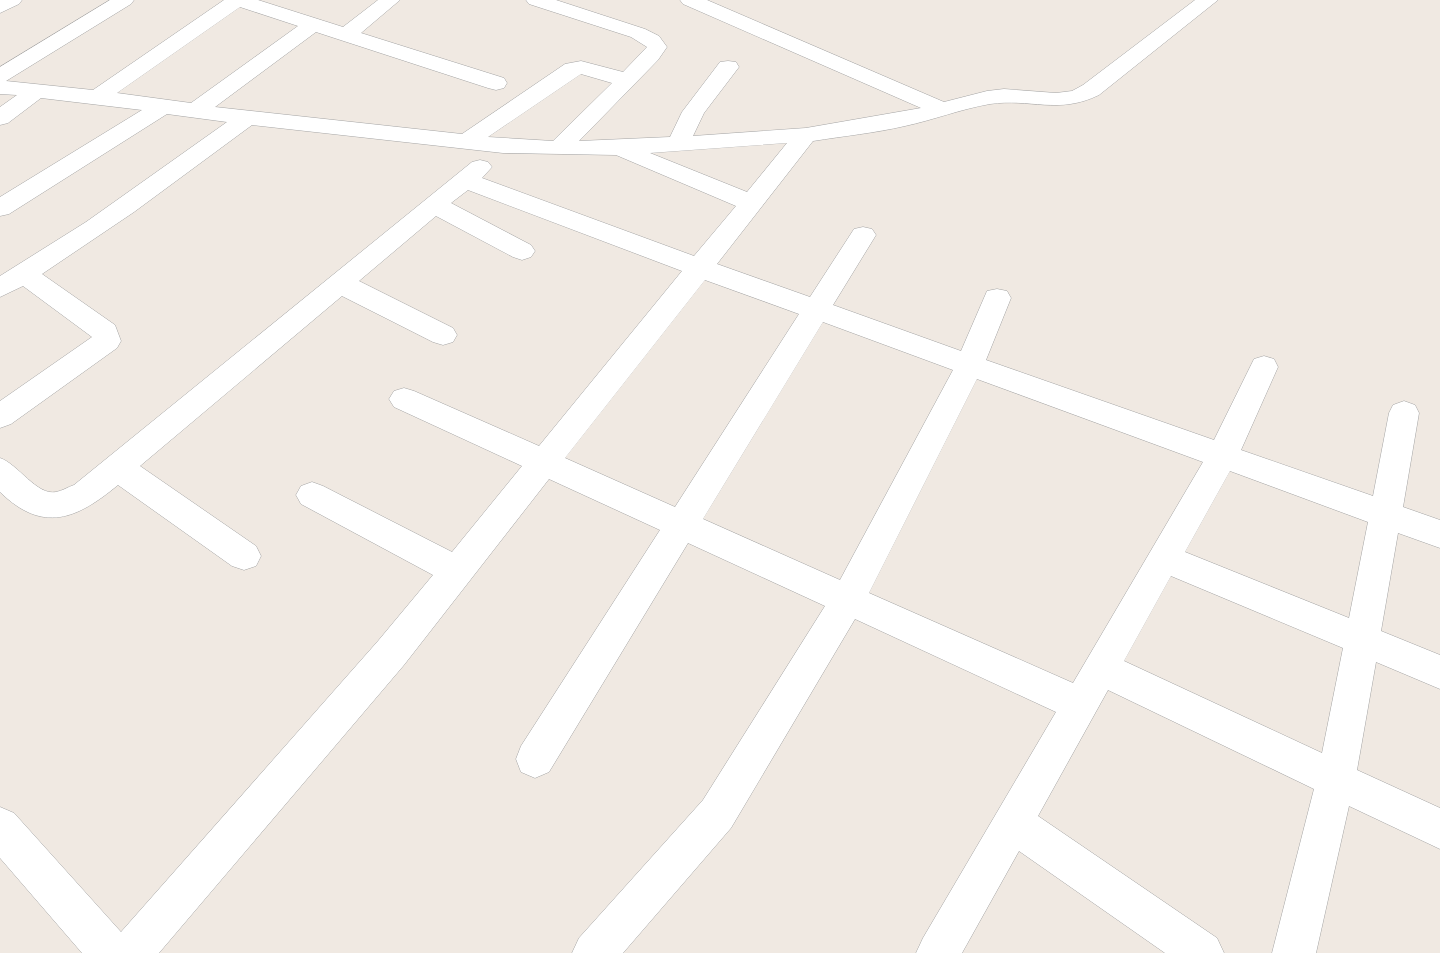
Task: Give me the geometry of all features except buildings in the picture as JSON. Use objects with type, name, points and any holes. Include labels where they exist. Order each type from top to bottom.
[{"type":"street","points":[[0,7],[12,0]]},
{"type":"street","points":[[0,76],[124,0]]},
{"type":"street","points":[[97,97],[237,0],[315,23],[496,83]]},
{"type":"street","points":[[347,34],[390,0]]},
{"type":"street","points":[[536,0],[638,33],[652,40],[657,47],[651,56],[559,148]]},
{"type":"street","points":[[690,0],[941,109]]},
{"type":"street","points":[[0,87],[97,97],[247,118],[503,146],[617,148],[806,135],[881,124],[987,98],[1004,96],[1056,100],[1077,97],[1090,90],[1208,0]]},
{"type":"street","points":[[195,111],[315,23]]},
{"type":"street","points":[[466,142],[573,69],[581,67],[627,80]]},
{"type":"street","points":[[678,144],[693,112],[728,67]]},
{"type":"street","points":[[0,118],[38,90]]},
{"type":"street","points":[[0,208],[164,106]]},
{"type":"street","points":[[0,288],[137,198],[247,118]]},
{"type":"street","points":[[131,953],[391,653],[806,135]]},
{"type":"street","points":[[0,471],[36,502],[55,506],[85,494],[435,205],[503,146]]},
{"type":"street","points":[[617,148],[752,202]]},
{"type":"street","points":[[465,180],[700,268],[1440,534]]},
{"type":"street","points":[[435,205],[522,250]]},
{"type":"street","points":[[535,759],[863,235]]},
{"type":"street","points":[[0,416],[107,341],[105,332],[24,274]]},
{"type":"street","points":[[340,283],[443,334]]},
{"type":"street","points":[[594,953],[717,814],[848,599],[970,365],[997,298]]},
{"type":"street","points":[[938,953],[1222,457],[1264,367]]},
{"type":"street","points":[[404,399],[1081,705]]},
{"type":"street","points":[[1294,953],[1336,780],[1404,413]]},
{"type":"street","points":[[117,467],[243,556]]},
{"type":"street","points":[[312,495],[457,571]]},
{"type":"street","points":[[1164,558],[1440,672]]},
{"type":"street","points":[[1101,668],[1440,829]]},
{"type":"street","points":[[1013,823],[1202,953]]},
{"type":"street","points":[[0,827],[111,953]]}]
